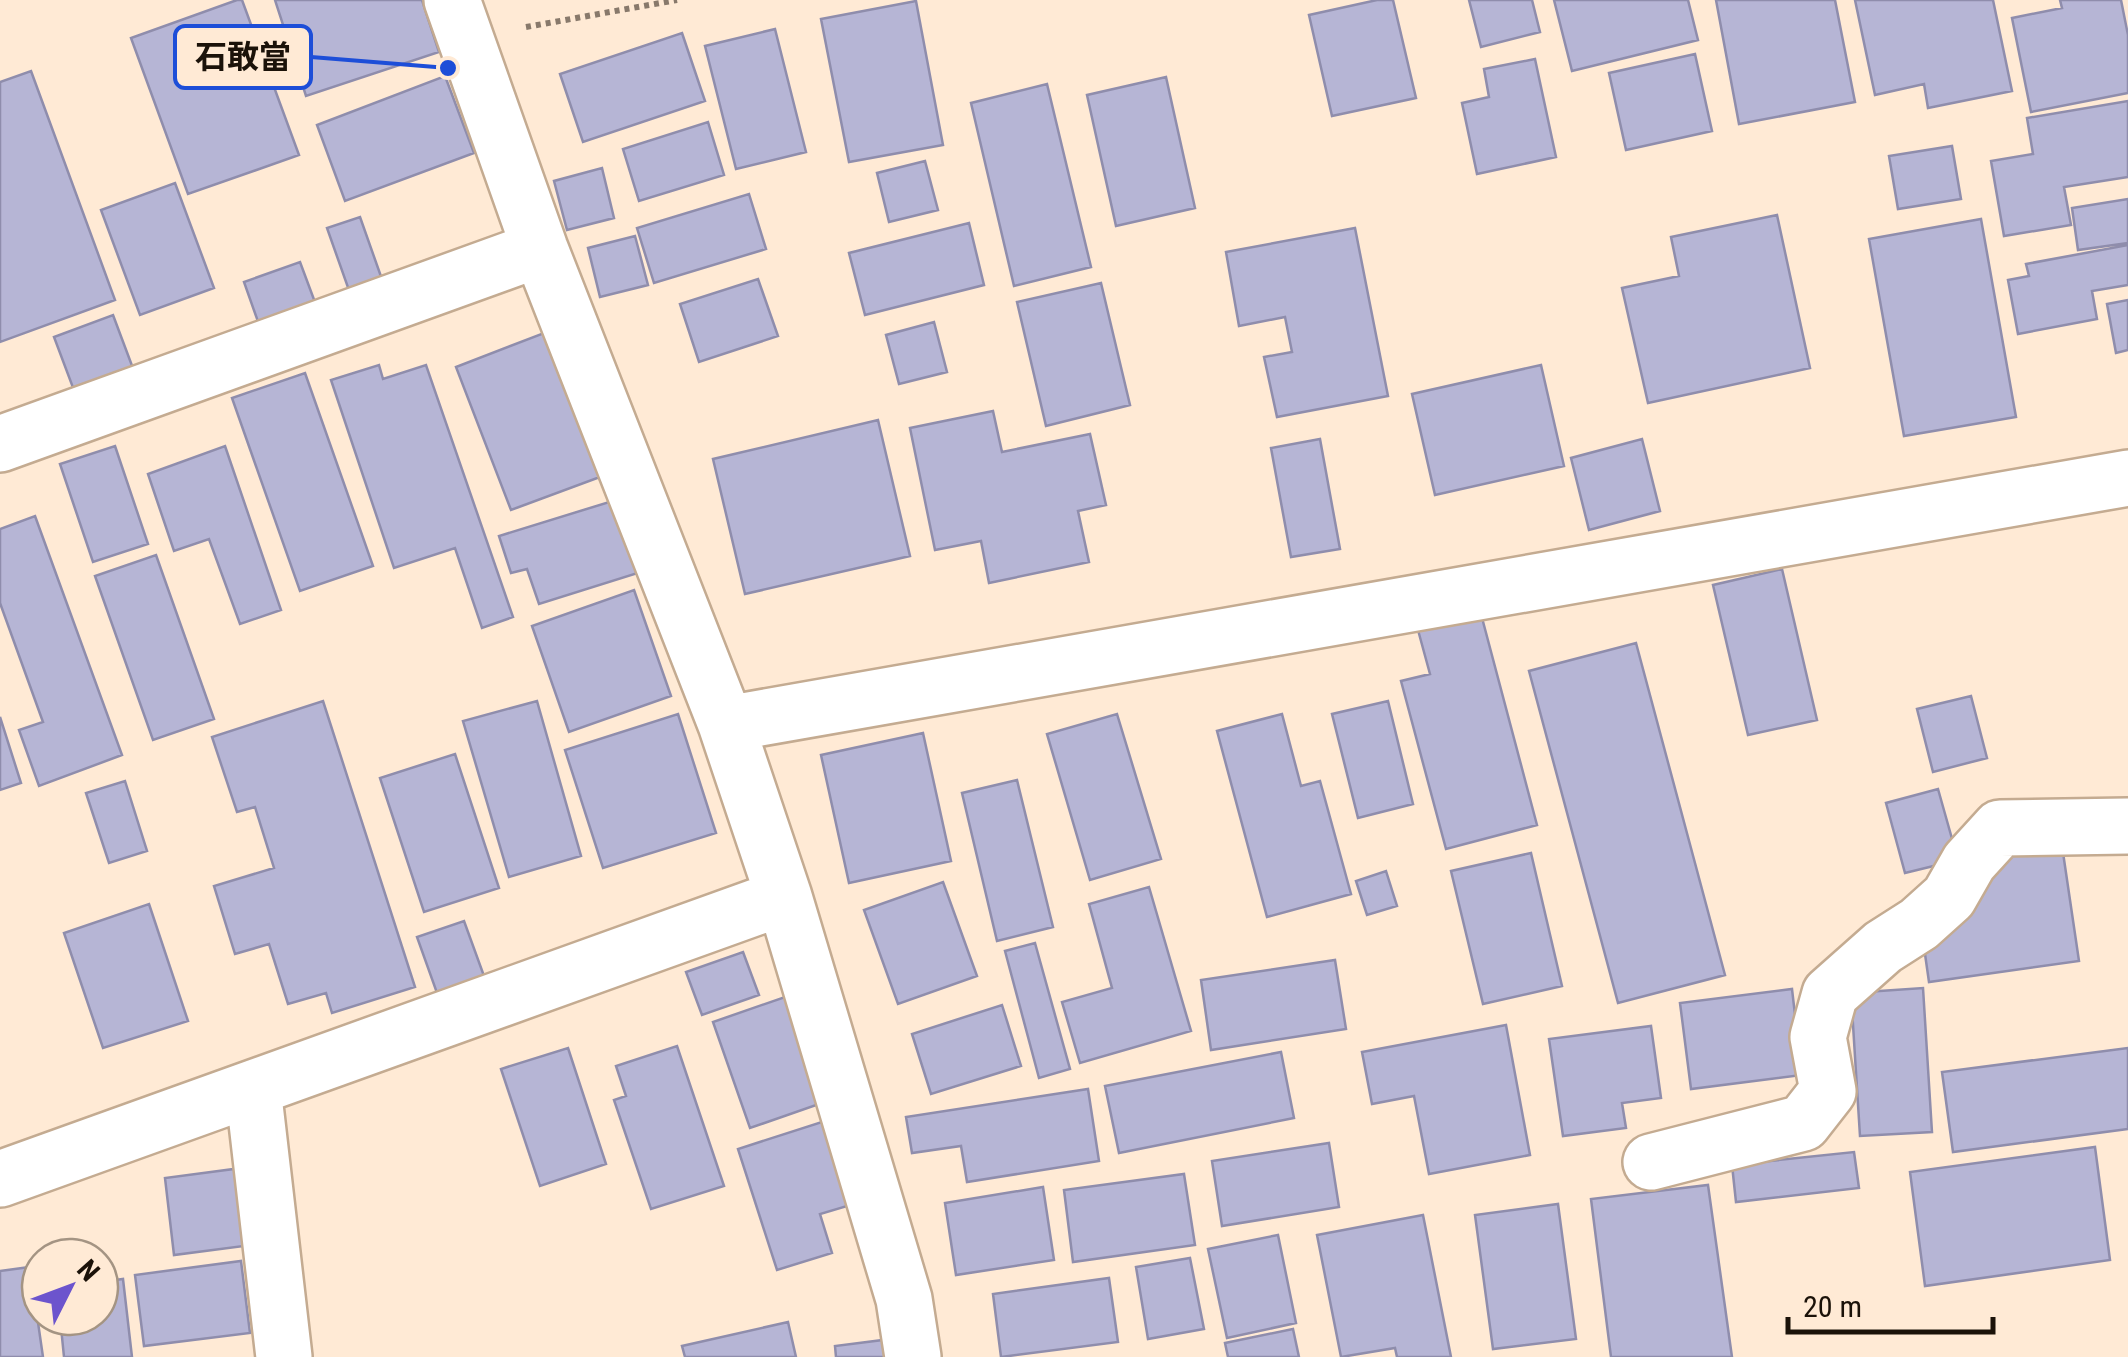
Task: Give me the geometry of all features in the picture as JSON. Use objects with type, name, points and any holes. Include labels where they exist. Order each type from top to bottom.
[{"type":"street","points":[[459,19],[540,250],[726,724],[784,897],[904,1299],[913,1357]]},
{"type":"street","points":[[0,444],[540,250]]},
{"type":"street","points":[[726,724],[2128,478]]},
{"type":"street","points":[[1651,1162],[1804,1123],[1828,1091],[1818,1037],[1830,994],[1883,946],[1919,924],[1949,897],[1969,862],[2000,828],[2128,826]]},
{"type":"street","points":[[0,1179],[784,897]]},
{"type":"street","points":[[253,1088],[284,1357]]},
{"type":"path","points":[[459,19],[676,0]]},
{"type":"building","points":[[242,0],[299,155],[188,194],[131,38]]},
{"type":"building","points":[[275,0],[422,0],[439,52],[306,96]]},
{"type":"building","points":[[1393,0],[1416,98],[1332,116],[1309,15]]},
{"type":"building","points":[[1469,0],[1532,0],[1540,32],[1481,47]]},
{"type":"building","points":[[1554,0],[1688,0],[1698,40],[1572,71]]},
{"type":"building","points":[[1716,0],[1835,0],[1855,102],[1739,124]]},
{"type":"building","points":[[1855,0],[1993,0],[2012,91],[1928,108],[1924,84],[1875,95]]},
{"type":"building","points":[[2060,0],[2121,0],[2128,35],[2128,93],[2031,112],[2012,18],[2062,8]]},
{"type":"building","points":[[916,1],[943,145],[849,162],[821,19]]},
{"type":"building","points":[[775,29],[806,152],[736,169],[705,46]]},
{"type":"building","points":[[682,33],[705,101],[583,142],[560,74]]},
{"type":"building","points":[[1695,54],[1712,131],[1626,150],[1609,73]]},
{"type":"building","points":[[1535,59],[1556,157],[1477,174],[1462,103],[1489,97],[1484,69]]},
{"type":"building","points":[[31,71],[115,300],[0,342],[0,82]]},
{"type":"building","points":[[445,76],[474,153],[345,201],[317,125]]},
{"type":"building","points":[[1166,77],[1195,208],[1116,226],[1087,95]]},
{"type":"building","points":[[1047,84],[1091,267],[1014,286],[971,103]]},
{"type":"building","points":[[2128,101],[2128,177],[2064,187],[2071,225],[2004,236],[1991,161],[2033,154],[2027,118]]},
{"type":"building","points":[[708,122],[724,175],[639,201],[623,149]]},
{"type":"building","points":[[1952,146],[1961,199],[1898,209],[1889,156]]},
{"type":"building","points":[[925,161],[938,210],[889,222],[877,173]]},
{"type":"building","points":[[602,168],[614,218],[567,230],[554,181]]},
{"type":"building","points":[[175,183],[214,288],[140,315],[101,210]]},
{"type":"building","points":[[749,194],[766,249],[654,283],[637,228]]},
{"type":"building","points":[[2128,199],[2128,243],[2078,250],[2072,208]]},
{"type":"building","points":[[1777,215],[1810,368],[1648,403],[1622,288],[1679,276],[1671,237]]},
{"type":"building","points":[[360,217],[384,285],[351,296],[327,228]]},
{"type":"building","points":[[1981,219],[2016,417],[1904,436],[1869,239]]},
{"type":"building","points":[[969,223],[984,285],[865,315],[849,253]]},
{"type":"building","points":[[1355,228],[1388,396],[1277,417],[1264,357],[1292,352],[1285,317],[1239,326],[1226,252]]},
{"type":"building","points":[[635,236],[648,285],[600,297],[588,248]]},
{"type":"building","points":[[2128,245],[2128,285],[2092,291],[2097,319],[2018,334],[2008,280],[2029,276],[2026,264]]},
{"type":"building","points":[[300,262],[319,313],[262,333],[244,282]]},
{"type":"building","points":[[758,279],[778,336],[699,362],[680,304]]},
{"type":"building","points":[[1101,283],[1130,405],[1046,426],[1017,302]]},
{"type":"building","points":[[2128,300],[2128,350],[2116,353],[2107,304]]},
{"type":"building","points":[[113,315],[134,371],[75,393],[54,337]]},
{"type":"building","points":[[934,322],[947,372],[899,384],[886,335]]},
{"type":"building","points":[[544,333],[600,477],[511,510],[456,367]]},
{"type":"building","points":[[379,365],[383,379],[426,365],[513,617],[482,628],[455,548],[394,568],[331,380]]},
{"type":"building","points":[[1541,365],[1564,466],[1435,495],[1412,394]]},
{"type":"building","points":[[305,373],[373,566],[300,591],[232,398]]},
{"type":"building","points":[[993,411],[1002,452],[1090,434],[1106,505],[1078,511],[1089,562],[989,583],[981,541],[935,550],[910,428]]},
{"type":"building","points":[[878,420],[910,556],[745,594],[713,459]]},
{"type":"building","points":[[1320,439],[1340,549],[1291,557],[1271,448]]},
{"type":"building","points":[[1642,439],[1660,511],[1589,530],[1571,458]]},
{"type":"building","points":[[115,446],[148,544],[93,562],[60,464]]},
{"type":"building","points":[[225,446],[281,610],[240,624],[209,539],[174,551],[148,474]]},
{"type":"building","points":[[619,499],[641,572],[539,604],[527,569],[511,573],[499,536]]},
{"type":"building","points":[[35,516],[122,755],[39,786],[19,730],[43,722],[0,603],[0,529]]},
{"type":"building","points":[[156,555],[214,719],[153,740],[95,576]]},
{"type":"building","points":[[1782,569],[1817,720],[1748,735],[1713,585]]},
{"type":"building","points":[[634,590],[671,696],[569,732],[532,626]]},
{"type":"building","points":[[1481,614],[1537,825],[1446,849],[1401,681],[1430,674],[1418,630]]},
{"type":"building","points":[[1636,643],[1725,975],[1618,1003],[1529,671]]},
{"type":"building","points":[[1971,696],[1987,758],[1933,772],[1917,709]]},
{"type":"building","points":[[323,701],[415,987],[332,1013],[326,993],[288,1004],[269,944],[235,954],[214,886],[274,868],[255,807],[237,812],[212,737]]},
{"type":"building","points":[[537,701],[581,856],[509,877],[463,721]]},
{"type":"building","points":[[1388,701],[1413,804],[1358,818],[1332,714]]},
{"type":"building","points":[[678,714],[716,833],[603,868],[565,750]]},
{"type":"building","points":[[1117,714],[1161,859],[1090,880],[1047,734]]},
{"type":"building","points":[[1282,714],[1301,786],[1320,781],[1351,894],[1267,917],[1217,731]]},
{"type":"building","points":[[0,717],[21,783],[0,790]]},
{"type":"building","points":[[923,733],[951,861],[849,883],[821,755]]},
{"type":"building","points":[[455,754],[499,888],[424,912],[380,778]]},
{"type":"building","points":[[1017,780],[1053,927],[997,941],[962,793]]},
{"type":"building","points":[[125,781],[147,851],[109,863],[86,793]]},
{"type":"building","points":[[1938,789],[1958,860],[1905,873],[1886,803]]},
{"type":"building","points":[[2061,839],[2079,961],[1929,982],[1924,947],[2007,846]]},
{"type":"building","points":[[1531,853],[1562,986],[1483,1004],[1451,871]]},
{"type":"building","points":[[1386,871],[1397,906],[1367,915],[1356,881]]},
{"type":"building","points":[[943,882],[977,976],[898,1004],[864,910]]},
{"type":"building","points":[[1149,887],[1191,1031],[1080,1063],[1062,1002],[1112,988],[1089,904]]},
{"type":"building","points":[[149,904],[188,1021],[103,1048],[64,933]]},
{"type":"building","points":[[464,921],[484,976],[437,993],[417,937]]},
{"type":"building","points":[[1035,943],[1070,1069],[1039,1078],[1005,951]]},
{"type":"building","points":[[743,952],[759,995],[702,1015],[686,972]]},
{"type":"building","points":[[1335,960],[1346,1029],[1211,1050],[1201,980]]},
{"type":"building","points":[[1923,988],[1932,1132],[1860,1136],[1851,993]]},
{"type":"building","points":[[1792,989],[1802,1075],[1691,1089],[1680,1003]]},
{"type":"building","points":[[785,997],[822,1103],[750,1128],[713,1022]]},
{"type":"building","points":[[1002,1005],[1021,1066],[931,1094],[912,1034]]},
{"type":"building","points":[[1506,1025],[1530,1155],[1429,1174],[1414,1096],[1372,1104],[1362,1052]]},
{"type":"building","points":[[1651,1026],[1661,1098],[1622,1103],[1626,1128],[1563,1136],[1549,1039]]},
{"type":"building","points":[[677,1046],[724,1186],[651,1209],[614,1100],[626,1096],[616,1066]]},
{"type":"building","points":[[568,1048],[606,1164],[540,1186],[501,1069]]},
{"type":"building","points":[[2128,1048],[2128,1129],[1953,1152],[1942,1072]]},
{"type":"building","points":[[1281,1052],[1294,1118],[1119,1153],[1105,1086]]},
{"type":"building","points":[[1088,1089],[1099,1161],[967,1182],[961,1146],[912,1153],[906,1117]]},
{"type":"building","points":[[828,1120],[854,1204],[820,1214],[832,1253],[777,1270],[738,1149]]},
{"type":"building","points":[[1329,1143],[1339,1207],[1222,1226],[1212,1161]]},
{"type":"building","points":[[2095,1147],[2110,1260],[1925,1286],[1910,1172]]},
{"type":"building","points":[[1854,1152],[1859,1188],[1736,1202],[1732,1165]]},
{"type":"building","points":[[234,1169],[244,1246],[174,1255],[165,1178]]},
{"type":"building","points":[[1184,1174],[1195,1245],[1073,1262],[1064,1190]]},
{"type":"building","points":[[1708,1185],[1732,1357],[1611,1357],[1591,1199]]},
{"type":"building","points":[[1043,1187],[1054,1260],[956,1275],[945,1203]]},
{"type":"building","points":[[1558,1204],[1576,1339],[1493,1349],[1475,1215]]},
{"type":"building","points":[[1423,1215],[1451,1357],[1397,1357],[1395,1348],[1341,1357],[1317,1235]]},
{"type":"building","points":[[1278,1235],[1296,1323],[1227,1338],[1208,1249]]},
{"type":"building","points":[[1190,1258],[1204,1329],[1148,1339],[1136,1267]]},
{"type":"building","points":[[241,1261],[250,1333],[144,1346],[135,1275]]},
{"type":"building","points":[[20,1268],[20,1337],[40,1337],[43,1357],[0,1357],[0,1271]]},
{"type":"building","points":[[1109,1278],[1118,1342],[1001,1357],[993,1294]]},
{"type":"building","points":[[123,1279],[132,1357],[64,1357],[62,1337],[120,1337]]},
{"type":"building","points":[[788,1322],[796,1357],[685,1357],[682,1346]]},
{"type":"building","points":[[1293,1329],[1299,1357],[1228,1357],[1225,1343]]},
{"type":"building","points":[[883,1340],[885,1357],[836,1357],[835,1346]]},
{"type":"place","name":"石敢當","points":[[448,68]]}]
